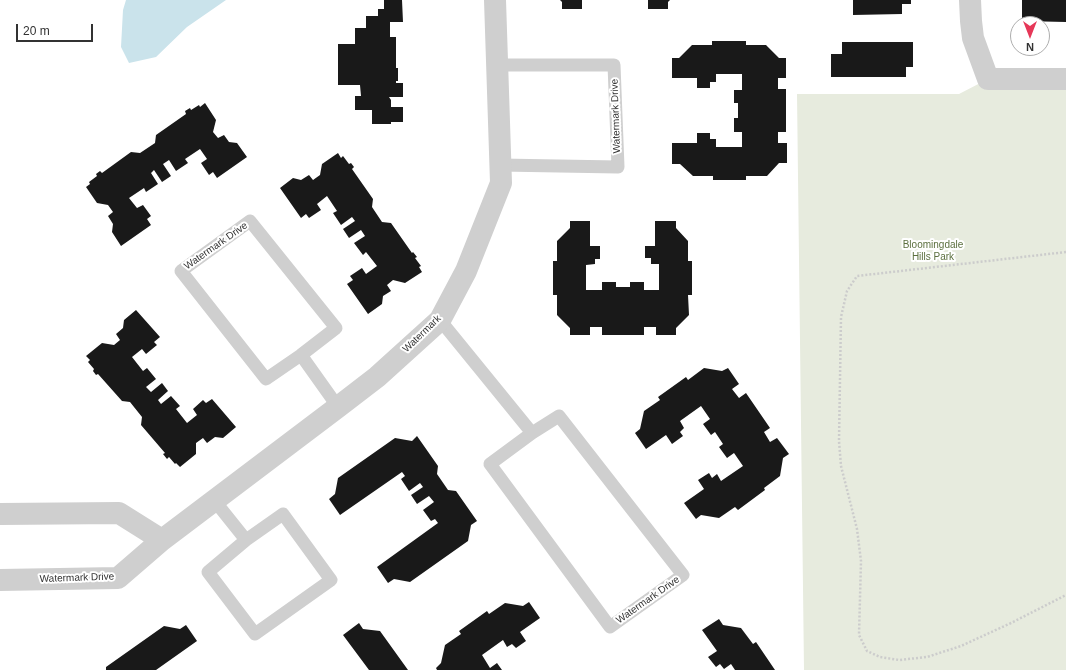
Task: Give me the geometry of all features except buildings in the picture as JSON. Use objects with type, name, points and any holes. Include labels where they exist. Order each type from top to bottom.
[{"type":"street","name":"Watermark","points":[[162,540],[377,377],[440,320],[466,271],[501,183],[495,0]]},
{"type":"street","points":[[970,0],[973,38],[988,79],[1066,79]]},
{"type":"street","points":[[0,514],[119,513],[162,540]]},
{"type":"street","name":"Watermark Drive","points":[[0,580],[118,578],[162,540]]},
{"type":"lane","name":"Watermark Drive","points":[[497,65],[614,65],[618,166],[500,165]]},
{"type":"lane","name":"Watermark Drive","points":[[250,221],[336,328],[301,355],[266,379],[181,271],[250,221]]},
{"type":"lane","points":[[440,320],[532,433]]},
{"type":"lane","points":[[301,355],[338,407]]},
{"type":"lane","name":"Watermark Drive","points":[[560,416],[683,576],[610,627],[490,464],[532,433],[560,416]]},
{"type":"lane","points":[[214,500],[246,540]]},
{"type":"lane","points":[[283,514],[331,580],[254,634],[208,572],[246,540],[283,514]]},
{"type":"path","points":[[1066,252],[857,276],[847,291],[841,317],[839,441],[841,466],[857,529],[861,561],[859,635],[867,651],[880,657],[898,660],[927,657],[962,646],[1066,595]]},
{"type":"green space","name":"Bloomingdale Hills Park","points":[[988,79],[1066,79],[1066,670],[804,670],[797,94],[959,94]]},
{"type":"water","points":[[126,0],[226,0],[187,27],[156,57],[129,63],[121,47],[123,10]]}]
